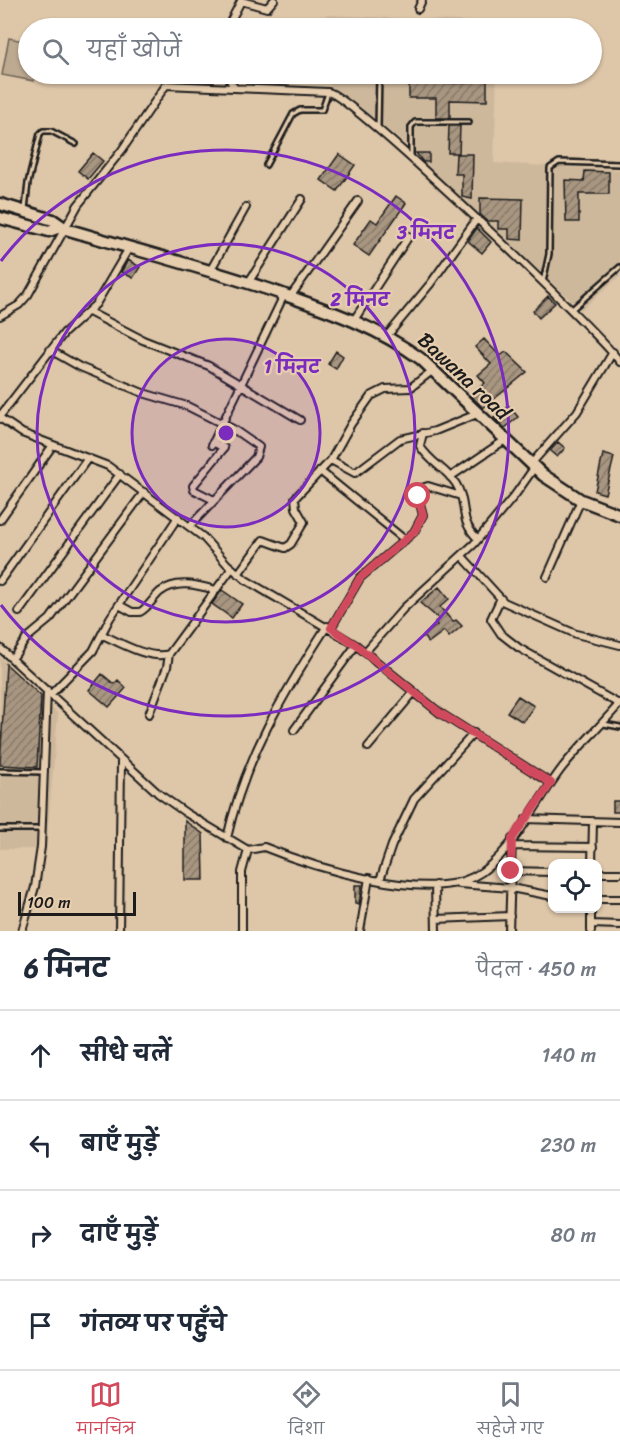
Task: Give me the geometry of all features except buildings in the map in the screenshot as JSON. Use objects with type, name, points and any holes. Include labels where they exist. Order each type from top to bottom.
[{"type":"main road","name":"Bawana road","points":[[0,204],[53,220],[63,228],[287,296],[354,320],[387,336],[420,359],[532,466],[581,500],[620,515]]},
{"type":"main road","name":"Bawana road","points":[[0,218],[49,231],[63,228]]},
{"type":"street","points":[[232,18],[241,1],[267,8],[274,0]]},
{"type":"street","points":[[417,9],[422,0]]},
{"type":"street","points":[[0,316],[19,305],[28,295],[63,228],[92,184],[122,150],[164,86],[172,84]]},
{"type":"street","points":[[190,84],[335,93],[411,159],[572,310],[620,362]]},
{"type":"street","points":[[248,283],[302,199]]},
{"type":"street","points":[[214,501],[194,490],[193,486],[224,448],[212,444],[240,384],[287,296],[358,201]]},
{"type":"street","points":[[210,271],[246,207]]},
{"type":"street","points":[[387,336],[431,283],[476,220]]},
{"type":"street","points":[[354,320],[409,236]]},
{"type":"street","points":[[129,248],[89,312],[64,333],[0,417],[15,430],[88,458],[120,474],[190,526],[211,544],[238,573],[265,592],[329,627],[356,645],[414,692],[551,783]]},
{"type":"street","points":[[89,312],[142,340],[203,363],[300,420]]},
{"type":"street","points":[[50,351],[80,367],[143,393],[187,406],[222,423],[257,445],[260,449],[256,457],[190,526]]},
{"type":"street","points":[[365,652],[404,608],[462,556],[515,495],[532,466],[577,412],[613,352]]},
{"type":"street","points":[[238,573],[262,540],[285,548],[291,544],[304,524],[295,498],[331,460],[351,424],[371,396],[385,389],[410,388],[432,371]]},
{"type":"street","points":[[331,460],[355,473],[400,439],[477,414]]},
{"type":"street","points":[[423,433],[420,446],[426,456],[450,477],[461,496],[465,524],[478,539]]},
{"type":"street","points":[[450,477],[505,440]]},
{"type":"street","points":[[0,520],[53,445]]},
{"type":"street","points":[[0,581],[88,458]]},
{"type":"street","points":[[320,471],[405,540]]},
{"type":"street","points":[[19,612],[120,474]]},
{"type":"street","points":[[227,838],[234,805],[269,719],[360,578],[414,532],[423,515],[419,500],[422,488],[428,486],[461,496]]},
{"type":"street","points":[[12,659],[27,638],[50,619],[144,492]]},
{"type":"street","points":[[547,576],[581,500]]},
{"type":"street","points":[[22,931],[35,887],[41,829],[49,692],[93,651],[119,605],[178,517]]},
{"type":"street","points":[[462,556],[500,600],[576,634],[620,645]]},
{"type":"street","points":[[149,714],[167,667],[169,654],[232,568]]},
{"type":"street","points":[[119,605],[132,612],[141,612],[161,592],[182,584],[199,585],[215,591]]},
{"type":"street","points":[[456,883],[485,870],[512,843],[551,783],[620,703],[519,648],[501,634],[491,619],[500,600]]},
{"type":"street","points":[[103,634],[134,648],[156,654],[169,654]]},
{"type":"street","points":[[294,730],[356,645]]},
{"type":"street","points":[[0,648],[121,762],[186,813],[248,850],[264,848],[329,871],[380,880],[435,885],[456,883],[511,888],[548,895]]},
{"type":"street","points":[[368,747],[414,692]]},
{"type":"street","points":[[380,880],[392,845],[414,799],[474,733]]},
{"type":"street","points":[[119,931],[121,762]]},
{"type":"street","points":[[526,819],[620,822]]},
{"type":"street","points":[[592,859],[593,822]]},
{"type":"street","points":[[512,843],[593,847]]},
{"type":"street","points":[[509,931],[512,843]]},
{"type":"street","points":[[242,931],[242,872],[248,850]]},
{"type":"street","points":[[511,871],[548,872]]},
{"type":"street","points":[[602,873],[620,873]]},
{"type":"street","points":[[360,931],[369,878]]},
{"type":"street","points":[[435,885],[436,931]]},
{"type":"street","points":[[602,899],[620,899]]},
{"type":"street","points":[[436,919],[510,916]]},
{"type":"street","points":[[591,928],[620,925]]},
{"type":"lane","points":[[378,130],[379,84]]},
{"type":"lane","points":[[266,165],[293,114],[300,111],[322,110],[328,92]]},
{"type":"lane","points":[[411,159],[411,127],[414,122],[469,122]]},
{"type":"lane","points":[[25,211],[28,183],[40,134],[43,131],[51,131],[76,144]]},
{"type":"lane","points":[[543,283],[549,254],[550,168],[559,162],[620,164]]},
{"type":"lane","points":[[572,310],[620,267]]},
{"type":"lane","points":[[602,723],[620,727]]},
{"type":"lane","points":[[0,771],[43,772]]},
{"type":"lane","points":[[0,829],[41,829]]},
{"type":"shaded area","points":[[325,15],[391,18],[325,18]]},
{"type":"shaded area","points":[[9,38],[18,40],[18,78],[2,75]]},
{"type":"shaded area","points":[[328,84],[497,84],[494,163],[620,170],[620,276],[581,310],[398,138]]},
{"type":"shaded area","points":[[0,657],[58,714],[46,849],[0,849]]},
{"type":"route","points":[[418,496],[423,510],[418,527],[387,557],[360,578],[331,628],[356,645],[440,713],[509,754],[551,783],[512,839],[511,871]]}]
